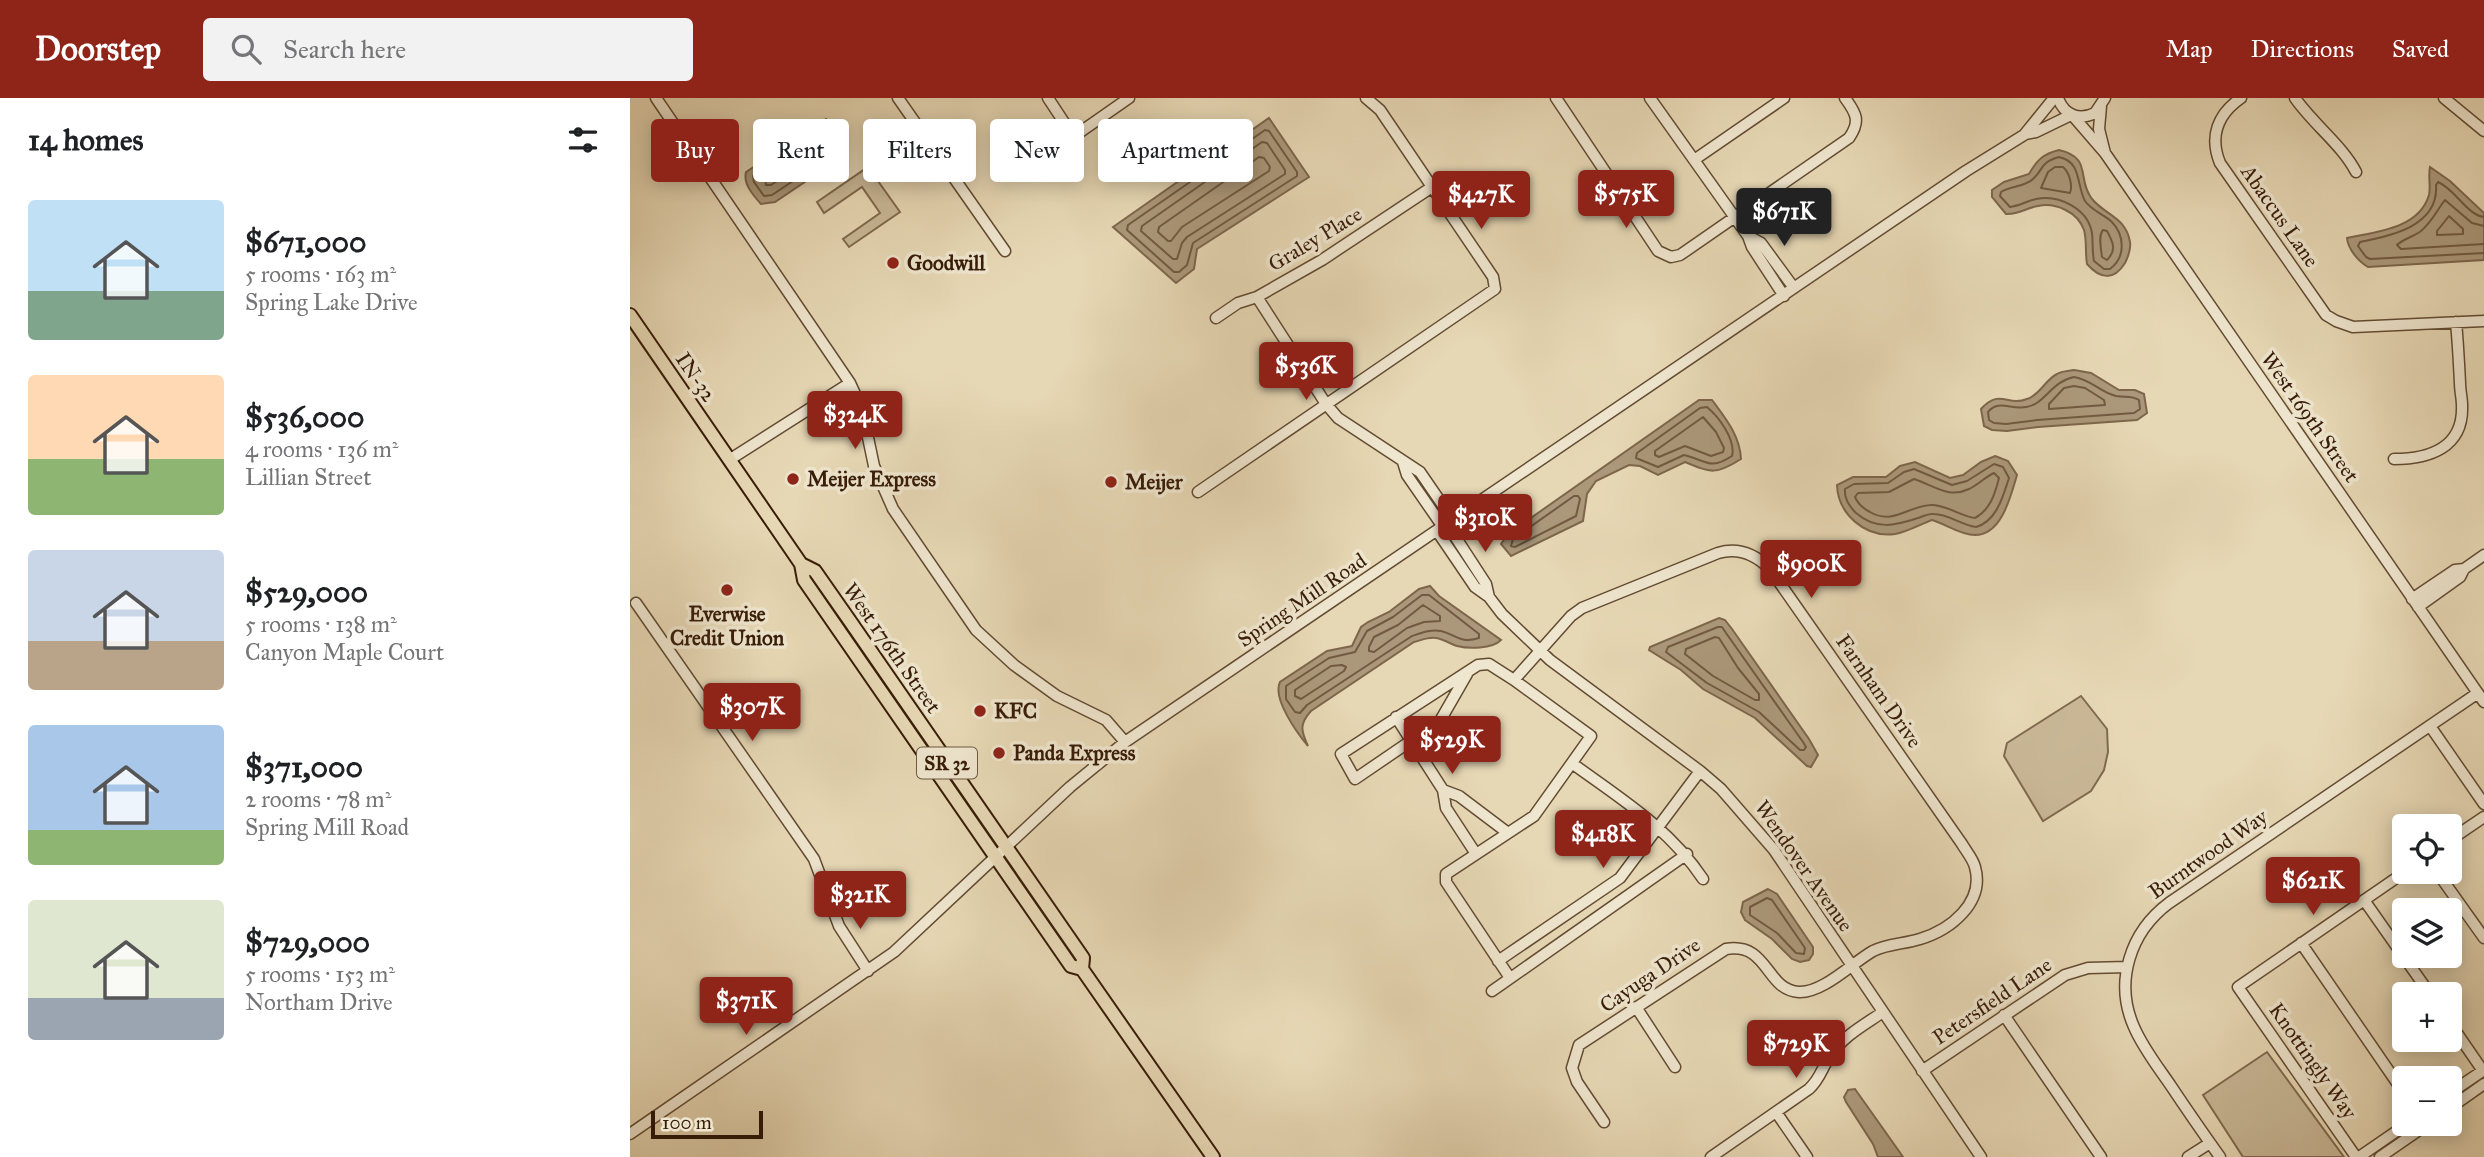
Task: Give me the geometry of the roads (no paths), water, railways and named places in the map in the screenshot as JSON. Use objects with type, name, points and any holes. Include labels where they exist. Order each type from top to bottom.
[{"type":"main road","name":"IN-32","points":[[630,315],[729,460]]},
{"type":"main road","name":"West 176th Street","points":[[729,460],[801,564],[804,580],[996,858],[1071,966],[1082,970],[1213,1157]]},
{"type":"main road","name":"West 176th Street","points":[[801,564],[815,571],[1083,958],[1082,970]]},
{"type":"street","points":[[656,98],[849,383],[862,409],[874,466],[887,497],[905,530],[976,629],[1014,666],[1057,696],[1106,720],[1125,742]]},
{"type":"street","points":[[898,98],[1005,251]]},
{"type":"street","points":[[1048,98],[1062,119]]},
{"type":"street","points":[[1084,129],[1129,98]]},
{"type":"street","points":[[1198,492],[1496,287],[1493,276],[1380,110],[1366,98]]},
{"type":"street","points":[[1556,98],[1663,255],[1671,257],[1680,255],[1849,138],[1857,120],[1846,98]]},
{"type":"street","points":[[1694,160],[1784,98]]},
{"type":"street","name":"West 169th Street","points":[[2056,98],[2060,106],[2072,115],[2105,153],[2481,698]]},
{"type":"street","name":"Spring Mill Road","points":[[630,1134],[868,971],[909,939],[1090,769],[1125,742],[1966,171],[2024,135],[2056,98]]},
{"type":"street","name":"Abaccus Lane","points":[[2241,98],[2224,114],[2215,134],[2216,153],[2220,163],[2326,315],[2353,327],[2456,322]]},
{"type":"street","points":[[2295,98],[2310,118],[2347,154],[2356,172]]},
{"type":"street","points":[[2444,98],[2484,131]]},
{"type":"street","points":[[1654,99],[1748,236],[1752,247],[1784,296]]},
{"type":"street","name":"West 169th Street","points":[[2103,102],[2099,129],[2105,153]]},
{"type":"street","name":"Spring Mill Road","points":[[2024,135],[2072,115],[2088,116],[2103,102]]},
{"type":"street","name":"Graley Place","points":[[1216,318],[1238,303],[1257,297],[1344,246],[1432,187]]},
{"type":"street","points":[[1748,236],[1761,243],[1794,288]]},
{"type":"street","points":[[1257,297],[1326,404]]},
{"type":"street","points":[[2394,459],[2419,459],[2432,454],[2451,440],[2457,429],[2462,406],[2456,322],[2484,321]]},
{"type":"street","points":[[729,460],[849,383]]},
{"type":"street","name":"Wendover Avenue","points":[[1326,404],[1338,418],[1403,462],[1408,475],[1486,584],[1489,597],[1502,614],[1540,651],[1700,771],[1742,810],[1774,850],[1981,1157]]},
{"type":"street","name":"Farnham Drive","points":[[1540,651],[1582,608],[1718,553],[1737,550],[1756,557],[1770,569],[1975,865],[1976,886],[1970,904],[1952,924],[1920,939],[1873,951],[1851,965]]},
{"type":"street","points":[[2415,603],[2460,578],[2464,569],[2484,555]]},
{"type":"street","points":[[636,603],[814,859],[839,926],[868,971]]},
{"type":"street","points":[[1514,680],[1540,651]]},
{"type":"street","points":[[1467,674],[1440,721],[1356,779],[1340,754],[1478,665],[1489,664],[1591,736],[1534,816],[1446,874],[1446,882],[1510,978]]},
{"type":"street","name":"Burntwood Way","points":[[2220,1157],[2135,1030],[2125,995],[2127,967],[2138,937],[2160,910],[2430,726],[2481,698]]},
{"type":"street","points":[[1396,717],[1443,790],[1446,808],[1476,854]]},
{"type":"street","points":[[2430,726],[2484,804]]},
{"type":"street","points":[[1573,764],[1659,827],[1687,854],[1703,879]]},
{"type":"street","points":[[1498,961],[1620,878],[1700,771]]},
{"type":"street","points":[[1443,790],[1459,796],[1508,833]]},
{"type":"street","points":[[2462,832],[2484,817]]},
{"type":"street","points":[[1492,991],[1687,854]]},
{"type":"street","points":[[2392,881],[2301,943],[2392,1076]]},
{"type":"street","points":[[2446,884],[2484,938]]},
{"type":"street","points":[[2364,900],[2422,982]]},
{"type":"street","name":"Knottingly Way","points":[[2301,943],[2238,987],[2357,1157]]},
{"type":"street","name":"Cayuga Drive","points":[[1604,1122],[1577,1082],[1572,1068],[1579,1045],[1726,949],[1737,947],[1752,951],[1776,980],[1796,992],[1816,989],[1851,965]]},
{"type":"street","name":"Petersfield Lane","points":[[1922,1071],[2072,972],[2088,968],[2127,967]]},
{"type":"street","points":[[1636,1007],[1675,1067]]},
{"type":"street","points":[[1711,1157],[1819,1080],[1830,1056],[1843,1040],[1883,1012]]},
{"type":"street","points":[[2004,1015],[2101,1157]]},
{"type":"street","points":[[2462,1040],[2483,1070],[2462,1085]]},
{"type":"street","points":[[2462,1100],[2484,1084]]},
{"type":"street","points":[[1776,1112],[1807,1157]]},
{"type":"street","points":[[2357,1157],[2392,1134]]},
{"type":"street","points":[[2380,1157],[2411,1136]]},
{"type":"street","points":[[2188,1157],[2210,1143]]},
{"type":"water","points":[[1269,118],[1309,177],[1197,249],[1194,269],[1176,283],[1113,227],[1177,182],[1253,182],[1253,129]]},
{"type":"water","points":[[2059,150],[2076,158],[2092,199],[2120,222],[2128,234],[2130,250],[2127,258],[2121,269],[2112,275],[2097,273],[2087,264],[2084,230],[2071,213],[2045,205],[2006,214],[1992,197],[1992,190],[2004,182],[2029,174],[2041,158]]},
{"type":"water","points":[[753,167],[753,182],[805,182],[775,202],[761,204],[747,185],[746,172]]},
{"type":"water","points":[[2430,167],[2450,181],[2484,213],[2484,260],[2368,267],[2354,254],[2347,238],[2395,227],[2416,215],[2429,195]]},
{"type":"water","points":[[2074,370],[2091,373],[2119,390],[2135,390],[2144,394],[2147,413],[2137,420],[2007,431],[1992,430],[1984,426],[1981,409],[1988,403],[1999,399],[2027,399],[2057,374]]},
{"type":"water","points":[[1699,400],[1712,400],[1722,414],[1735,435],[1741,459],[1713,471],[1685,462],[1658,475],[1640,466],[1629,465],[1596,481],[1587,494],[1583,521],[1511,556],[1501,544],[1508,534]]},
{"type":"water","points":[[1995,456],[2008,461],[2017,475],[1999,521],[1984,533],[1964,533],[1932,520],[1895,534],[1873,532],[1855,522],[1842,505],[1839,496],[1837,485],[1853,477],[1886,477],[1900,466],[1915,462],[1950,478],[1963,475]]},
{"type":"water","points":[[1430,586],[1439,596],[1501,640],[1486,647],[1474,648],[1457,646],[1436,638],[1414,642],[1311,711],[1302,728],[1308,746],[1282,706],[1278,689],[1280,682],[1327,651],[1352,646],[1361,627],[1389,612],[1419,589]]},
{"type":"water","points":[[1719,618],[1725,620],[1732,629],[1809,739],[1818,755],[1811,767],[1755,718],[1703,689],[1681,670],[1649,650],[1650,647]]},
{"type":"water","points":[[1768,889],[1777,894],[1813,947],[1809,960],[1800,962],[1792,959],[1772,939],[1745,920],[1741,912],[1743,902]]},
{"type":"water","points":[[1855,1089],[1903,1157],[1878,1157],[1844,1097],[1848,1090]]},
{"type":"place","name":"Goodwill","points":[[893,263]]},
{"type":"place","name":"Meijer Express","points":[[793,479]]},
{"type":"place","name":"Meijer","points":[[1111,482]]},
{"type":"place","name":"Everwise Credit Union","points":[[727,590]]},
{"type":"place","name":"KFC","points":[[980,711]]},
{"type":"place","name":"Panda Express","points":[[999,753]]}]
